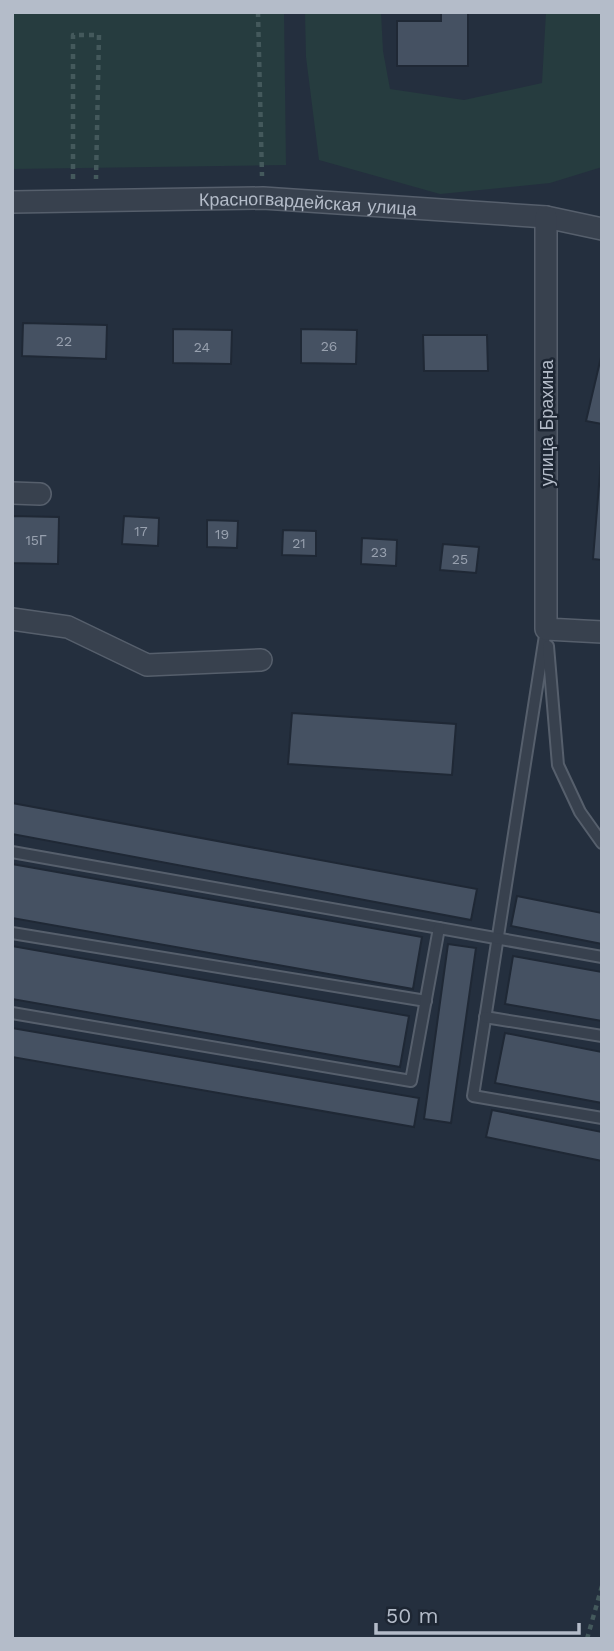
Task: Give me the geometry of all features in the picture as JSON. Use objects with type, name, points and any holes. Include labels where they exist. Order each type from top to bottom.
[{"type":"street","name":"Красногвардейская улица","points":[[12,202],[262,198],[546,217],[602,229]]},
{"type":"street","name":"улица Брахина","points":[[546,217],[546,629]]},
{"type":"street","points":[[12,494],[40,494]]},
{"type":"street","points":[[12,619],[68,627],[147,665],[261,660]]},
{"type":"street","points":[[546,629],[602,632]]},
{"type":"lane","points":[[546,629],[558,765],[580,813],[602,843]]},
{"type":"lane","points":[[546,629],[473,1096],[602,1118]]},
{"type":"lane","points":[[12,852],[602,957]]},
{"type":"lane","points":[[12,1013],[411,1081],[439,928]]},
{"type":"lane","points":[[12,933],[426,1002]]},
{"type":"lane","points":[[485,1017],[602,1036]]},
{"type":"path","points":[[258,12],[262,198]]},
{"type":"path","points":[[73,201],[74,35],[99,35],[96,200]]},
{"type":"path","points":[[587,1639],[602,1586]]},
{"type":"green space","points":[[12,12],[284,12],[286,165],[12,169]]},
{"type":"green space","points":[[305,12],[381,12],[383,51],[390,89],[464,100],[542,83],[546,12],[602,12],[602,167],[550,183],[440,194],[319,160],[306,57]]},
{"type":"building","points":[[441,12],[468,12],[468,66],[397,66],[397,21],[441,21]]},
{"type":"building","points":[[23,323],[107,325],[106,359],[22,356]]},
{"type":"building","points":[[173,329],[232,330],[231,364],[173,363]]},
{"type":"building","points":[[301,329],[357,330],[356,364],[301,363]]},
{"type":"building","points":[[423,335],[487,335],[488,371],[424,371]]},
{"type":"building","points":[[602,353],[602,424],[586,421]]},
{"type":"building","points":[[602,461],[602,560],[593,559]]},
{"type":"building","points":[[12,516],[59,517],[58,564],[12,563]]},
{"type":"building","points":[[124,516],[159,518],[158,546],[122,544]]},
{"type":"building","points":[[207,520],[238,521],[237,548],[207,547]]},
{"type":"building","points":[[283,530],[316,531],[316,556],[282,555]]},
{"type":"building","points":[[362,538],[397,540],[396,566],[361,564]]},
{"type":"building","points":[[443,544],[479,547],[476,573],[440,570]]},
{"type":"building","points":[[292,713],[456,724],[452,775],[288,764]]},
{"type":"building","points":[[12,803],[477,889],[471,920],[12,834]]},
{"type":"building","points":[[12,864],[422,937],[413,989],[12,918]]},
{"type":"building","points":[[517,896],[602,913],[602,944],[511,926]]},
{"type":"building","points":[[448,944],[476,948],[451,1123],[424,1119]]},
{"type":"building","points":[[12,946],[409,1016],[400,1067],[12,999]]},
{"type":"building","points":[[513,956],[602,972],[602,1021],[505,1004]]},
{"type":"building","points":[[12,1028],[419,1098],[414,1127],[12,1057]]},
{"type":"building","points":[[505,1033],[602,1052],[602,1103],[495,1083]]},
{"type":"building","points":[[492,1110],[602,1132],[602,1161],[486,1137]]}]
